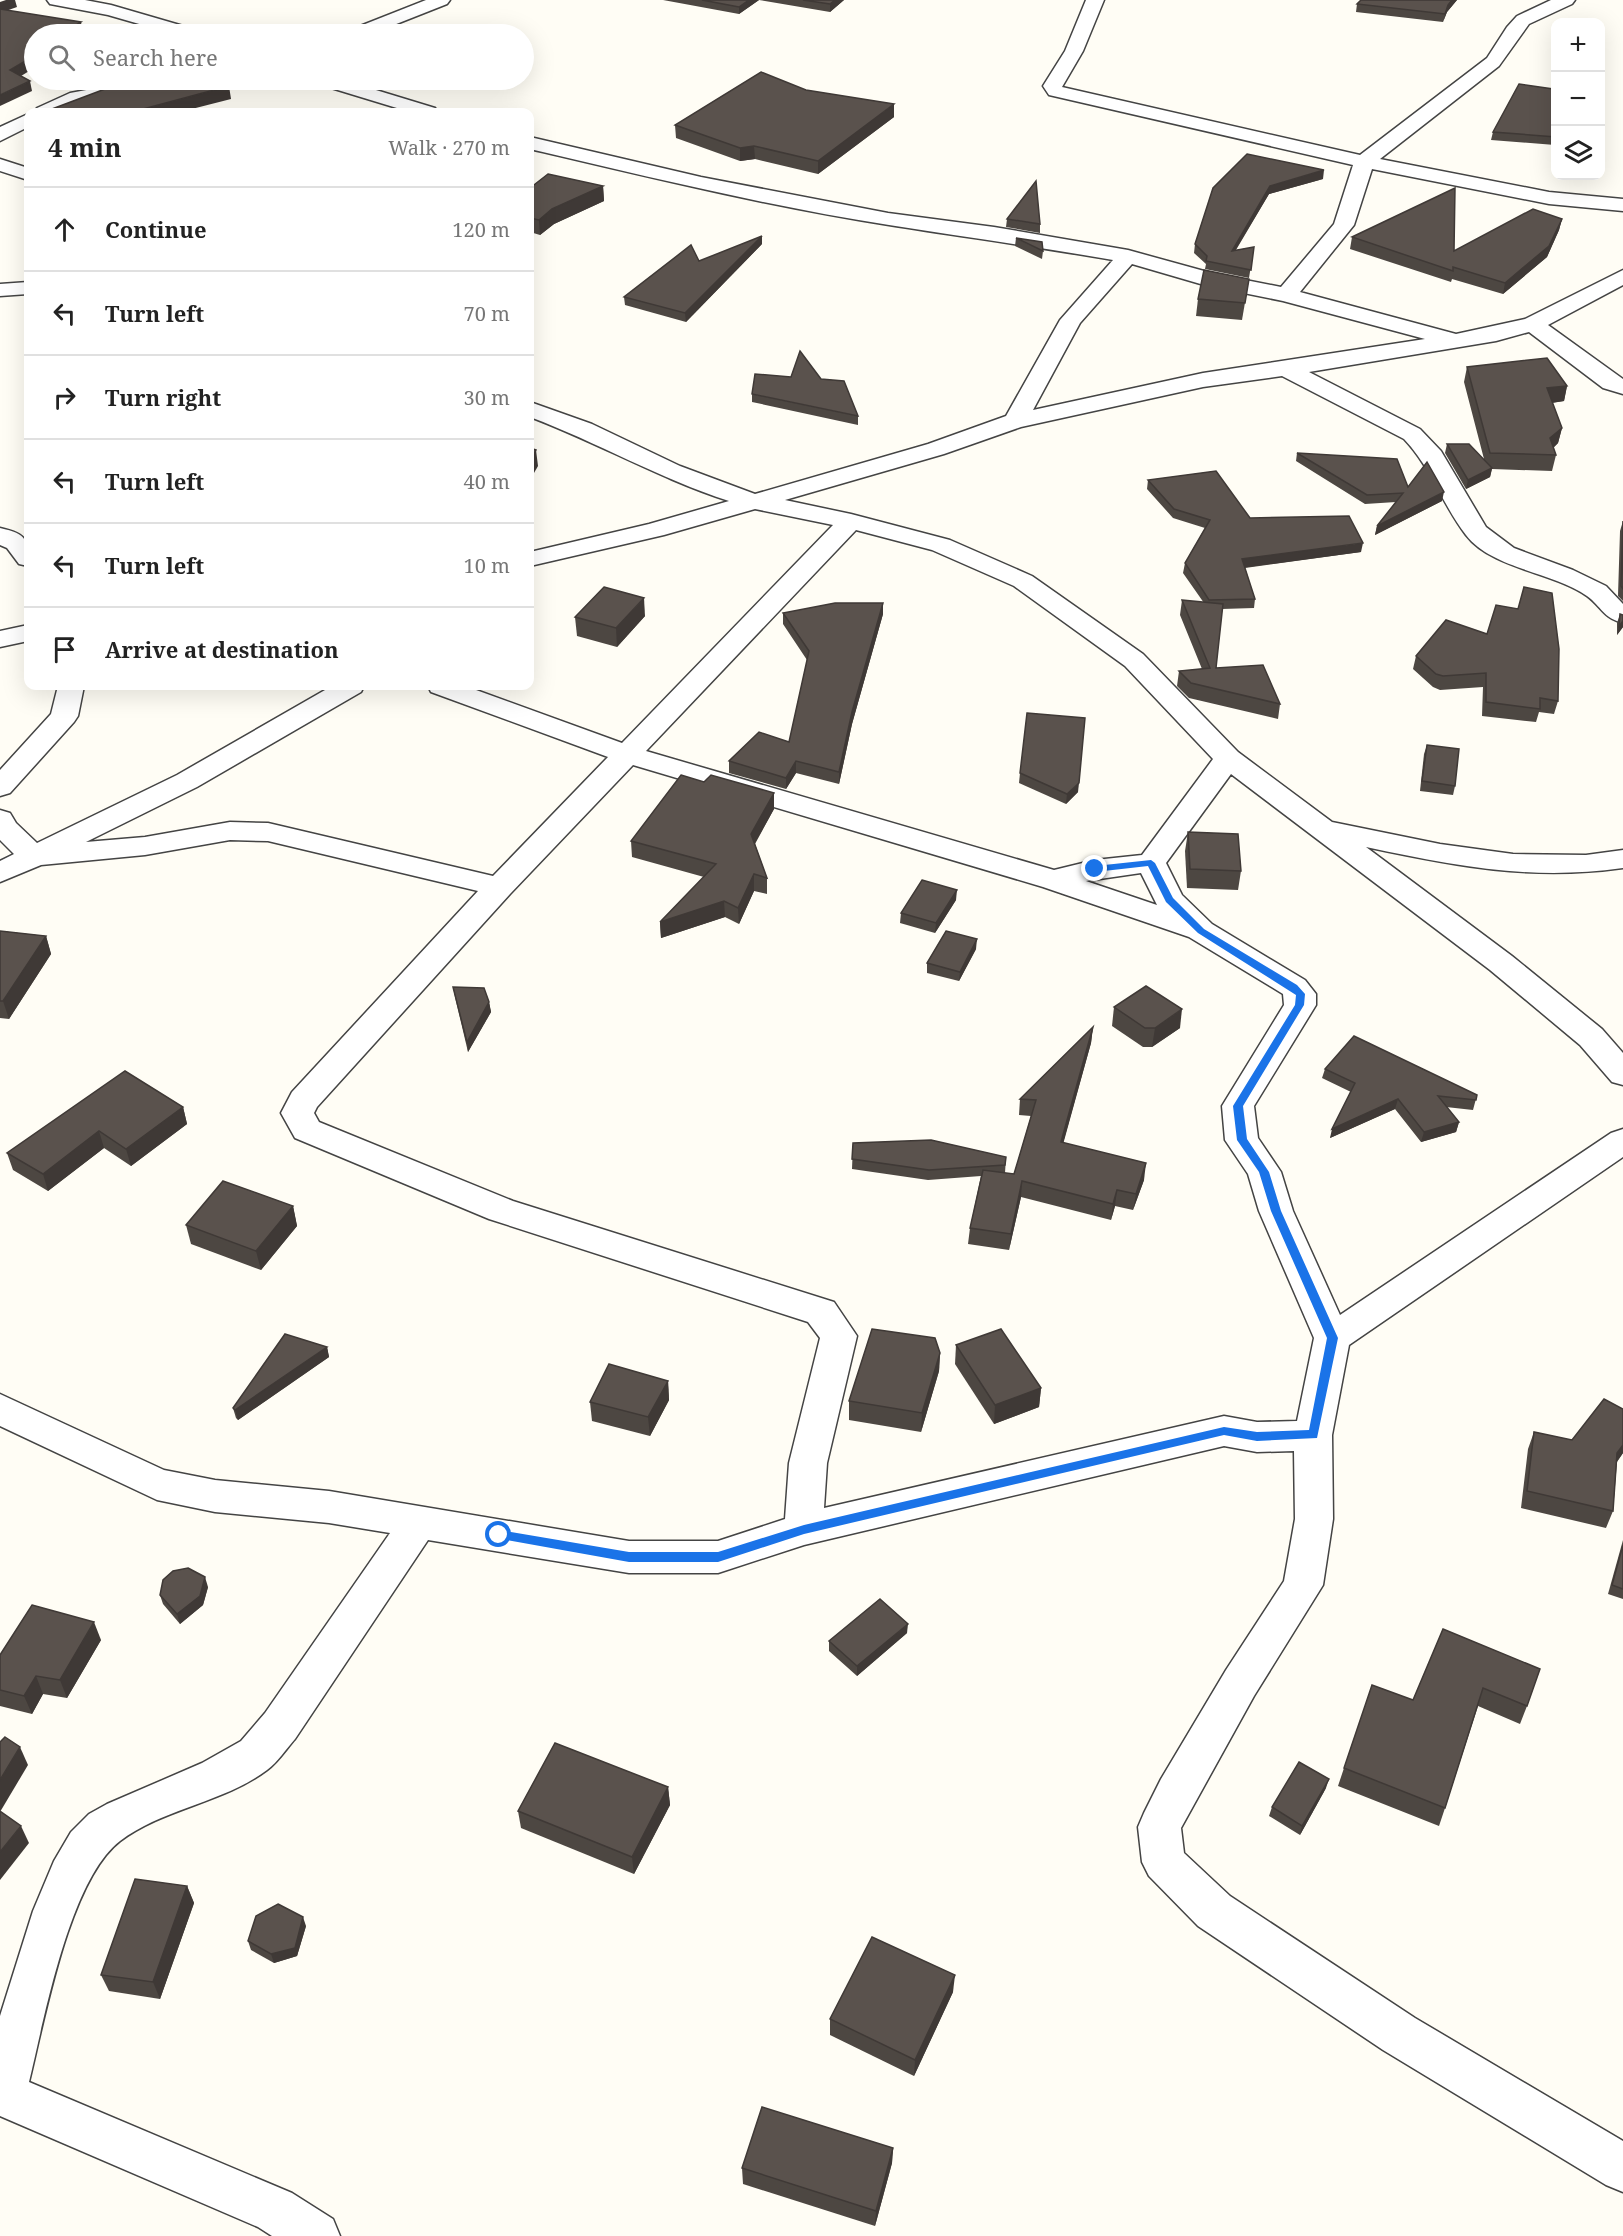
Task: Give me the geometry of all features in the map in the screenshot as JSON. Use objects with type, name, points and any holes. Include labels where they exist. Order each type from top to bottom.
[{"type":"street","points":[[56,0],[111,10],[158,24]]},
{"type":"street","points":[[1095,0],[1074,51],[1052,86],[1056,92],[1364,162],[1549,198],[1623,205]]},
{"type":"street","points":[[1286,295],[1344,225],[1364,162],[1493,62],[1505,50],[1514,29],[1527,18],[1566,0]]},
{"type":"street","points":[[379,24],[430,2]]},
{"type":"street","points":[[111,10],[114,24]]},
{"type":"street","points":[[77,97],[82,90]]},
{"type":"street","points":[[53,108],[77,97],[115,90]]},
{"type":"street","points":[[357,90],[415,108]]},
{"type":"street","points":[[0,135],[24,122]]},
{"type":"street","points":[[534,144],[701,183],[888,219],[994,233],[1128,256],[1212,280],[1286,295],[1341,334],[1460,341],[1533,324],[1623,276]]},
{"type":"street","points":[[0,165],[24,173]]},
{"type":"street","points":[[1015,422],[1071,320],[1128,256]]},
{"type":"street","points":[[0,290],[24,288]]},
{"type":"street","points":[[1533,324],[1611,383],[1623,387]]},
{"type":"street","points":[[534,558],[655,530],[936,449],[1015,422],[1203,380],[1286,369],[1341,334],[1460,341]]},
{"type":"street","points":[[1286,369],[1412,434],[1429,451],[1476,532],[1505,553],[1564,575],[1597,591],[1623,615]]},
{"type":"street","points":[[534,410],[584,429],[712,488],[753,501],[851,521],[940,545],[1023,581],[1134,660],[1228,758],[1501,963],[1591,1037],[1623,1074]]},
{"type":"street","points":[[804,1529],[808,1463],[839,1336],[821,1312],[501,1210],[307,1130],[297,1113],[304,1100],[499,886],[851,521]]},
{"type":"street","points":[[0,535],[16,543],[24,554]]},
{"type":"street","points":[[0,639],[24,634]]},
{"type":"street","points":[[0,788],[64,716],[70,690]]},
{"type":"street","points":[[0,873],[188,781],[344,690]]},
{"type":"street","points":[[452,690],[627,754],[1053,880],[1201,931],[1294,987],[1300,994],[1300,1005],[1238,1106],[1242,1140],[1264,1172],[1276,1211],[1332,1338],[1314,1435],[1314,1519],[1303,1586],[1240,1683],[1176,1793],[1159,1827],[1164,1862],[1214,1911],[1399,2034],[1623,2168]]},
{"type":"street","points":[[1053,880],[1095,869],[1151,863],[1228,758]]},
{"type":"street","points":[[0,819],[2,826],[33,856],[145,846],[230,831],[268,832],[499,886]]},
{"type":"street","points":[[1322,828],[1492,862],[1554,867],[1623,859]]},
{"type":"street","points":[[1151,863],[1169,900],[1201,931]]},
{"type":"street","points":[[1332,1338],[1623,1141]]},
{"type":"street","points":[[0,1409],[157,1484],[215,1496],[329,1507],[629,1557],[718,1557],[804,1529],[1224,1431],[1257,1437],[1314,1435]]},
{"type":"street","points":[[316,2236],[275,2210],[1,2094],[51,1917],[87,1845],[103,1829],[154,1802],[228,1771],[254,1755],[280,1726],[419,1522]]},
{"type":"building","points":[[702,0],[749,0],[739,7]]},
{"type":"building","points":[[803,0],[835,0],[830,4]]},
{"type":"building","points":[[1361,0],[1452,0],[1445,14],[1357,4]]},
{"type":"building","points":[[0,9],[81,22],[78,24],[24,24],[24,62],[10,70],[24,78],[24,84],[0,95]]},
{"type":"building","points":[[761,72],[806,90],[894,104],[818,161],[754,146],[740,148],[675,125]]},
{"type":"building","points":[[1519,84],[1551,89],[1551,137],[1493,132]]},
{"type":"building","points":[[102,90],[214,90],[147,108],[55,108]]},
{"type":"building","points":[[1247,154],[1324,170],[1270,186],[1232,251],[1254,247],[1251,270],[1206,261],[1207,256],[1195,244],[1213,188]]},
{"type":"building","points":[[548,174],[603,186],[552,209],[539,220],[534,219],[534,185]]},
{"type":"building","points":[[1036,181],[1040,224],[1007,219]]},
{"type":"building","points":[[1455,188],[1454,251],[1533,209],[1562,219],[1549,246],[1505,283],[1453,267],[1453,271],[1352,237]]},
{"type":"building","points":[[762,236],[685,313],[624,297],[691,245],[699,261]]},
{"type":"building","points":[[1016,238],[1042,242],[1043,251]]},
{"type":"building","points":[[1204,270],[1249,279],[1245,303],[1198,299]]},
{"type":"building","points":[[800,351],[821,379],[844,381],[858,416],[752,394],[755,374],[791,377]]},
{"type":"building","points":[[1547,358],[1567,386],[1547,388],[1562,428],[1550,438],[1556,455],[1490,453],[1467,367]]},
{"type":"building","points":[[1447,444],[1469,444],[1492,468],[1468,480]]},
{"type":"building","points":[[1297,453],[1397,459],[1408,487],[1427,462],[1444,492],[1377,526],[1403,493],[1367,495]]},
{"type":"building","points":[[1216,471],[1250,518],[1349,516],[1363,543],[1242,559],[1255,599],[1209,600],[1185,563],[1210,520],[1174,509],[1148,480]]},
{"type":"building","points":[[1623,521],[1623,589],[1621,586]]},
{"type":"building","points":[[604,587],[644,598],[616,628],[575,617]]},
{"type":"building","points":[[1524,587],[1552,593],[1559,649],[1558,701],[1540,698],[1540,709],[1486,702],[1486,673],[1443,676],[1436,674],[1416,656],[1446,620],[1487,634],[1496,605],[1518,609]]},
{"type":"building","points":[[1182,600],[1223,604],[1216,668],[1263,665],[1280,704],[1191,683],[1179,671],[1210,668]]},
{"type":"building","points":[[835,603],[883,603],[852,712],[839,772],[796,761],[786,778],[729,761],[759,732],[789,742],[809,651],[783,613]]},
{"type":"building","points":[[1620,614],[1623,615],[1623,621],[1619,626]]},
{"type":"building","points":[[1027,713],[1085,718],[1079,783],[1067,794],[1020,773]]},
{"type":"building","points":[[1427,745],[1459,749],[1455,786],[1422,781]]},
{"type":"building","points":[[681,775],[704,782],[711,775],[774,793],[751,834],[767,878],[754,874],[738,908],[724,901],[660,922],[716,864],[631,841]]},
{"type":"building","points":[[1188,832],[1238,834],[1241,871],[1190,869]]},
{"type":"building","points":[[922,880],[957,890],[936,923],[901,913]]},
{"type":"building","points":[[0,931],[46,936],[3,1001],[0,1001]]},
{"type":"building","points":[[946,931],[977,939],[960,972],[927,963]]},
{"type":"building","points":[[1146,986],[1182,1009],[1155,1028],[1145,1028],[1114,1007]]},
{"type":"building","points":[[453,987],[484,988],[489,1002],[467,1042]]},
{"type":"building","points":[[1093,1027],[1061,1142],[1146,1163],[1136,1194],[1117,1190],[1113,1204],[1022,1181],[1011,1234],[970,1228],[983,1170],[1014,1174],[1036,1100],[1020,1099]]},
{"type":"building","points":[[1354,1036],[1477,1095],[1476,1100],[1438,1096],[1459,1122],[1424,1132],[1398,1099],[1332,1129],[1355,1083],[1325,1069]]},
{"type":"building","points":[[125,1071],[183,1107],[126,1149],[99,1131],[43,1174],[7,1153]]},
{"type":"building","points":[[931,1140],[1006,1157],[1005,1165],[929,1170],[852,1159],[853,1143]]},
{"type":"building","points":[[223,1181],[293,1206],[256,1251],[186,1225]]},
{"type":"building","points":[[872,1329],[935,1338],[940,1353],[922,1413],[849,1401]]},
{"type":"building","points":[[1001,1329],[1041,1388],[995,1405],[956,1345]]},
{"type":"building","points":[[285,1334],[327,1347],[235,1410],[233,1408]]},
{"type":"building","points":[[609,1364],[668,1381],[648,1417],[590,1402]]},
{"type":"building","points":[[1604,1399],[1623,1409],[1623,1445],[1617,1453],[1613,1511],[1527,1491],[1534,1432],[1572,1440]]},
{"type":"building","points":[[1623,1545],[1623,1589],[1612,1585]]},
{"type":"building","points":[[188,1568],[205,1577],[200,1596],[177,1614],[160,1595],[163,1580],[173,1571]]},
{"type":"building","points":[[880,1599],[908,1624],[857,1666],[829,1641]]},
{"type":"building","points":[[32,1605],[94,1622],[60,1680],[36,1676],[24,1696],[0,1690],[0,1655]]},
{"type":"building","points":[[1443,1629],[1540,1669],[1527,1706],[1483,1688],[1445,1808],[1344,1768],[1372,1685],[1413,1700]]},
{"type":"building","points":[[5,1737],[20,1747],[0,1780],[0,1742]]},
{"type":"building","points":[[555,1743],[668,1787],[632,1857],[518,1811]]},
{"type":"building","points":[[1299,1762],[1329,1779],[1302,1826],[1272,1807]]},
{"type":"building","points":[[0,1811],[21,1826],[0,1852]]},
{"type":"building","points":[[135,1879],[187,1886],[153,1982],[101,1975]]},
{"type":"building","points":[[278,1904],[303,1917],[295,1948],[271,1954],[248,1941],[256,1916]]},
{"type":"building","points":[[872,1937],[955,1975],[915,2060],[830,2019]]},
{"type":"building","points":[[762,2107],[893,2148],[876,2211],[742,2168]]},
{"type":"route","points":[[499,1535],[629,1557],[718,1557],[804,1529],[1224,1431],[1257,1437],[1314,1435],[1332,1338],[1276,1211],[1264,1172],[1242,1140],[1238,1106],[1259,1068],[1300,1005],[1300,994],[1294,987],[1201,931],[1169,900],[1151,863],[1095,869]]}]
